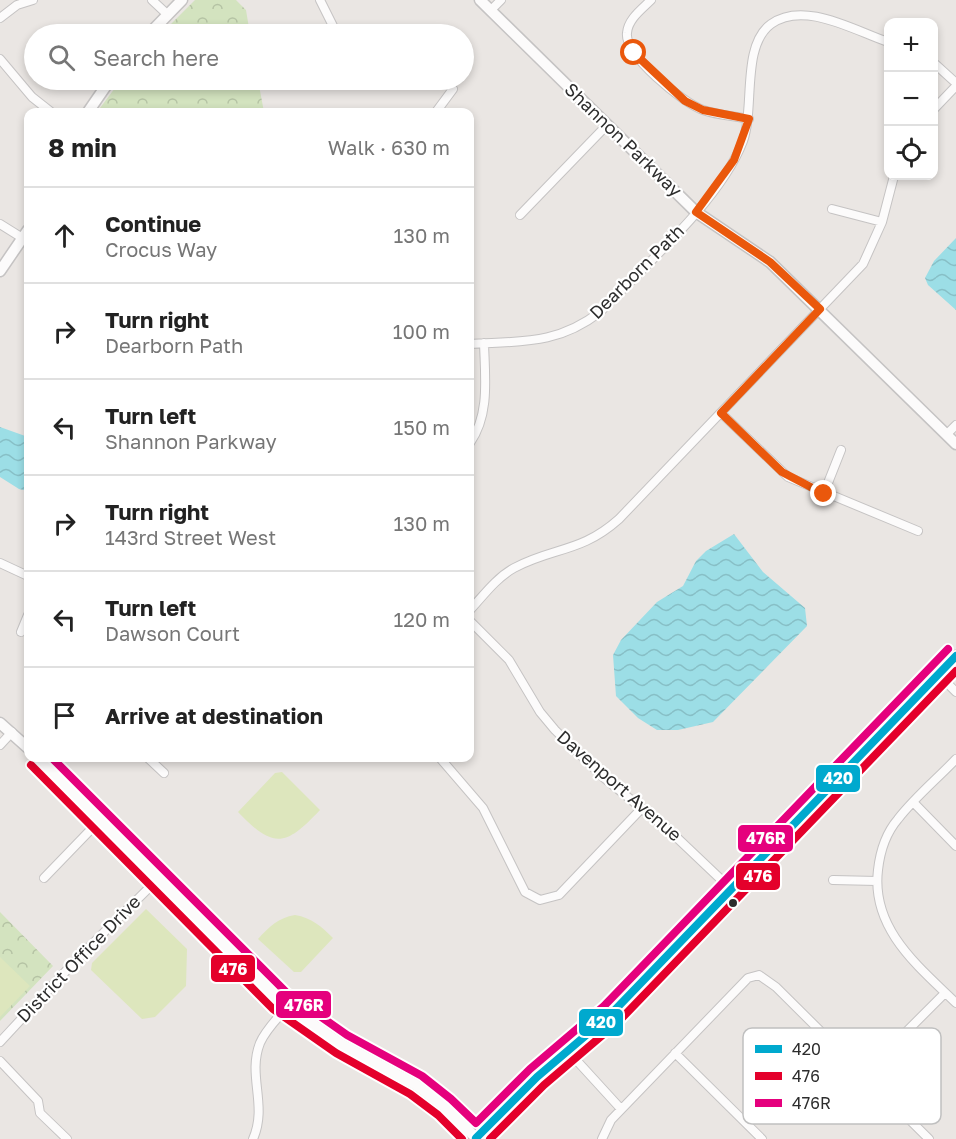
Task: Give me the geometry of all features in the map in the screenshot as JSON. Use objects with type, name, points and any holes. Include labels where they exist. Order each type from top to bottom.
[{"type":"street","points":[[0,18],[17,5],[33,0]]},
{"type":"street","points":[[152,0],[168,15]]},
{"type":"street","points":[[159,24],[182,0]]},
{"type":"street","points":[[320,0],[332,24]]},
{"type":"street","name":"Shannon Parkway","points":[[480,0],[696,212],[770,262],[956,444]]},
{"type":"street","points":[[491,10],[501,0]]},
{"type":"street","points":[[651,0],[628,27],[626,36],[634,53],[685,101],[703,110],[749,119]]},
{"type":"street","name":"Dearborn Path","points":[[474,344],[549,339],[582,326],[600,312],[696,212],[734,160],[749,119],[756,43],[771,24],[792,15],[813,16],[884,41]]},
{"type":"street","points":[[0,59],[24,88]]},
{"type":"street","points":[[938,68],[956,85],[938,104]]},
{"type":"street","points":[[26,90],[46,108]]},
{"type":"street","points":[[91,108],[103,90]]},
{"type":"street","points":[[439,108],[452,90]]},
{"type":"street","points":[[520,215],[607,125]]},
{"type":"street","points":[[474,606],[514,568],[579,546],[607,530],[863,264],[882,222],[893,180]]},
{"type":"street","points":[[832,209],[882,222]]},
{"type":"street","points":[[0,224],[24,233]]},
{"type":"street","points":[[0,271],[24,237]]},
{"type":"street","points":[[474,435],[482,418],[486,399],[484,343]]},
{"type":"street","points":[[721,413],[782,472],[824,494],[918,531]]},
{"type":"street","points":[[947,434],[956,425]]},
{"type":"street","points":[[824,494],[841,450]]},
{"type":"street","points":[[0,563],[24,574]]},
{"type":"street","points":[[21,632],[24,625]]},
{"type":"street","name":"Davenport Avenue","points":[[474,625],[512,664],[547,722],[603,777],[672,833],[731,889]]},
{"type":"street","points":[[42,762],[247,969],[288,1006],[341,1044],[416,1085],[446,1107],[476,1139],[537,1077],[611,1014],[956,656]]},
{"type":"street","points":[[938,674],[956,692]]},
{"type":"street","points":[[0,723],[24,744]]},
{"type":"street","points":[[0,745],[12,732]]},
{"type":"street","points":[[956,759],[897,820],[886,838],[879,859],[876,881],[880,908],[891,934],[956,1004]]},
{"type":"street","points":[[152,762],[164,773]]},
{"type":"street","points":[[443,762],[483,808],[524,890],[532,898],[543,900],[560,895],[642,808]]},
{"type":"street","points":[[913,802],[956,846]]},
{"type":"street","points":[[44,878],[101,819]]},
{"type":"street","name":"District Office Drive","points":[[0,1042],[86,950],[159,878]]},
{"type":"street","points":[[833,880],[876,881]]},
{"type":"street","points":[[602,1139],[607,1125],[621,1109],[748,978],[759,975],[776,987],[817,1028]]},
{"type":"street","points":[[910,1028],[945,993]]},
{"type":"street","points":[[253,1139],[260,1115],[256,1070],[258,1053],[268,1028],[288,1006]]},
{"type":"street","points":[[568,1051],[621,1109]]},
{"type":"street","points":[[675,1053],[743,1120]]},
{"type":"street","points":[[0,1061],[38,1101],[40,1113],[67,1139]]},
{"type":"street","points":[[747,1124],[762,1139]]},
{"type":"street","points":[[914,1124],[929,1139]]},
{"type":"green space","points":[[195,0],[236,0],[246,10],[248,24],[171,24]]},
{"type":"green space","points":[[114,90],[260,90],[263,108],[100,108]]},
{"type":"green space","points":[[282,772],[320,810],[298,831],[280,839],[261,833],[238,812],[275,773]]},
{"type":"green space","points":[[146,909],[187,949],[186,986],[155,1017],[142,1019],[91,970],[92,963]]},
{"type":"green space","points":[[0,912],[53,966],[0,1021]]},
{"type":"green space","points":[[295,915],[316,923],[333,938],[301,972],[294,972],[258,939],[275,923]]},
{"type":"green space","points":[[0,957],[30,986],[0,1017]]},
{"type":"water","points":[[956,238],[956,310],[928,285],[925,278],[934,261]]},
{"type":"water","points":[[0,427],[24,436],[24,490],[0,477]]},
{"type":"water","points":[[734,534],[763,572],[805,608],[807,626],[713,722],[678,730],[657,730],[638,718],[616,696],[613,655],[621,640],[657,602],[683,586],[696,561],[706,551]]},
{"type":"transit line","name":"476R","points":[[56,762],[287,993],[347,1035],[422,1076],[476,1123],[530,1069],[604,1006],[948,649]]},
{"type":"transit line","name":"420","points":[[476,1138],[537,1077],[611,1014],[956,656]]},
{"type":"transit line","name":"476","points":[[490,1139],[544,1085],[619,1021],[956,671]]},
{"type":"transit line","name":"476","points":[[31,765],[273,1009],[336,1053],[410,1094],[438,1115],[462,1139]]},
{"type":"route","points":[[634,53],[685,101],[703,110],[749,119],[734,160],[696,212],[770,262],[820,309],[721,413],[788,477],[824,494]]}]
